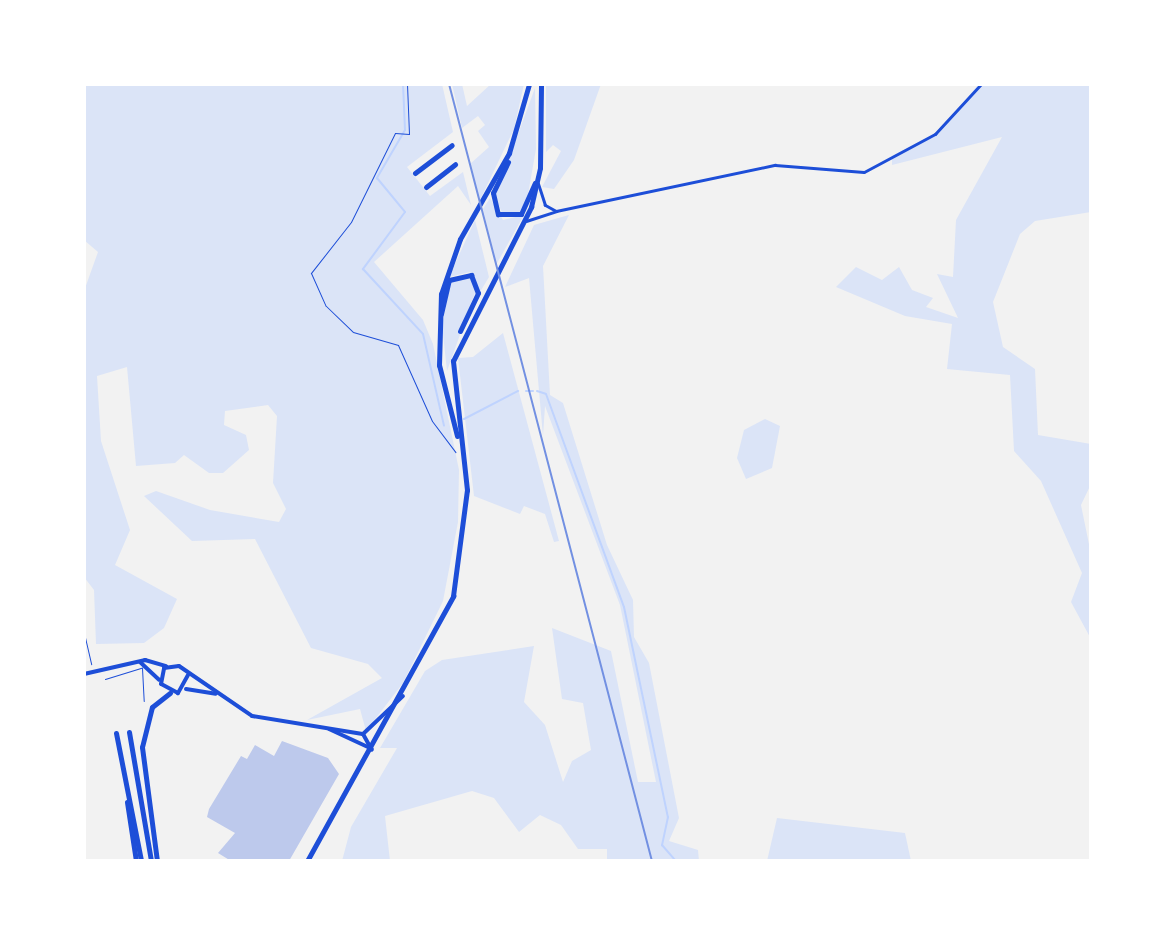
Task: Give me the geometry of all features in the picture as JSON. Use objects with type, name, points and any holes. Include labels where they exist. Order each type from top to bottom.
[{"type":"main road","points":[[529,84],[509,153],[493,193],[498,214],[521,214],[538,180]]},
{"type":"main road","points":[[459,340],[526,221],[538,180],[541,84]]},
{"type":"main road","points":[[415,173],[452,145]]},
{"type":"main road","points":[[464,456],[439,365],[437,323],[454,252],[509,153]]},
{"type":"main road","points":[[426,187],[455,164]]},
{"type":"main road","points":[[309,859],[403,696],[456,584],[467,500],[464,456],[451,382],[459,340],[478,293],[471,275],[449,280],[437,323]]},
{"type":"main road","points":[[154,861],[143,728],[152,707],[170,693]]},
{"type":"main road","points":[[129,732],[154,861]]},
{"type":"main road","points":[[116,733],[139,861]]},
{"type":"street","points":[[526,221],[556,211],[775,165],[864,172],[935,134],[981,84]]},
{"type":"street","points":[[538,180],[542,201],[556,211]]},
{"type":"street","points":[[84,674],[141,664],[167,666],[188,675],[259,719],[363,734]]},
{"type":"street","points":[[141,664],[170,693],[185,689],[219,695]]},
{"type":"street","points":[[160,680],[167,666]]},
{"type":"street","points":[[185,689],[188,675]]},
{"type":"street","points":[[363,734],[403,696]]},
{"type":"street","points":[[327,728],[372,750]]},
{"type":"street","points":[[363,734],[372,750]]},
{"type":"lane","points":[[105,679],[141,664],[144,701]]},
{"type":"path","points":[[407,84],[407,136],[397,132],[342,235],[311,273],[326,306],[353,332],[398,345],[442,440],[464,456]]},
{"type":"path","points":[[84,633],[91,671]]},
{"type":"shaded area","points":[[84,84],[442,84],[453,132],[407,167],[430,196],[463,172],[471,205],[458,186],[374,262],[423,320],[433,344],[459,470],[458,522],[443,601],[403,683],[366,731],[360,709],[307,720],[382,678],[368,664],[311,648],[255,539],[192,541],[144,496],[156,491],[210,510],[279,522],[286,509],[273,483],[277,416],[268,405],[225,411],[224,425],[246,435],[249,450],[223,473],[209,473],[184,455],[175,463],[136,466],[127,367],[97,376],[101,441],[130,530],[115,565],[177,599],[164,628],[144,643],[96,644],[94,590],[84,577],[84,291],[98,252],[84,240]]},
{"type":"shaded area","points":[[452,84],[462,84],[467,106],[491,84],[524,84],[514,129],[479,202],[470,164],[489,147],[478,131],[485,125],[478,116],[462,128]]},
{"type":"shaded area","points":[[546,84],[601,84],[574,160],[554,189],[542,187],[561,151],[553,145],[546,152]]},
{"type":"shaded area","points":[[979,84],[1091,84],[1091,212],[1035,221],[1020,234],[993,302],[1003,347],[1035,369],[1038,435],[1091,444],[1091,484],[1081,505],[1091,554],[1091,639],[1071,602],[1082,573],[1041,481],[1014,451],[1010,375],[947,369],[952,324],[905,316],[836,287],[856,267],[882,280],[899,267],[912,290],[933,298],[926,307],[958,318],[937,274],[953,277],[956,220],[1002,137],[892,165],[892,156],[938,132]]},
{"type":"shaded area","points":[[535,88],[536,149],[527,200],[519,213],[502,213],[495,196]]},
{"type":"shaded area","points":[[490,198],[503,220],[524,215],[496,265],[483,209]]},
{"type":"shaded area","points":[[569,215],[543,266],[550,395],[563,403],[607,545],[633,600],[634,637],[649,663],[679,818],[669,841],[698,850],[699,861],[607,861],[607,849],[578,849],[561,825],[540,815],[519,832],[494,798],[472,791],[385,816],[390,861],[342,861],[351,827],[397,748],[380,748],[425,671],[442,660],[534,646],[524,702],[545,725],[563,782],[572,761],[591,750],[583,703],[562,699],[552,628],[611,651],[638,782],[656,782],[620,605],[545,406],[543,436],[529,278],[505,287],[534,225]]},
{"type":"shaded area","points":[[475,220],[489,277],[480,292],[470,272],[449,277]]},
{"type":"shaded area","points":[[459,276],[471,278],[476,290],[447,371],[442,325],[451,282]]},
{"type":"shaded area","points":[[503,333],[559,541],[554,542],[545,514],[524,506],[520,514],[474,496],[458,358],[473,357]]},
{"type":"shaded area","points":[[765,419],[780,426],[772,468],[746,479],[737,458],[744,430]]},
{"type":"shaded area","points":[[777,818],[905,833],[911,861],[767,861]]},
{"type":"building","points":[[282,741],[328,758],[339,774],[289,861],[231,861],[218,853],[235,833],[207,817],[209,809],[241,756],[247,759],[255,745],[274,756]]},
{"type":"waterway","points":[[403,84],[405,130],[377,178],[405,212],[363,269],[423,334],[444,426]]},
{"type":"waterway","points":[[464,419],[518,391]]},
{"type":"waterway","points":[[526,391],[533,391]]},
{"type":"waterway","points":[[537,391],[546,394],[624,607],[668,817],[662,845],[676,861]]},
{"type":"railway","points":[[449,84],[652,861]]}]
